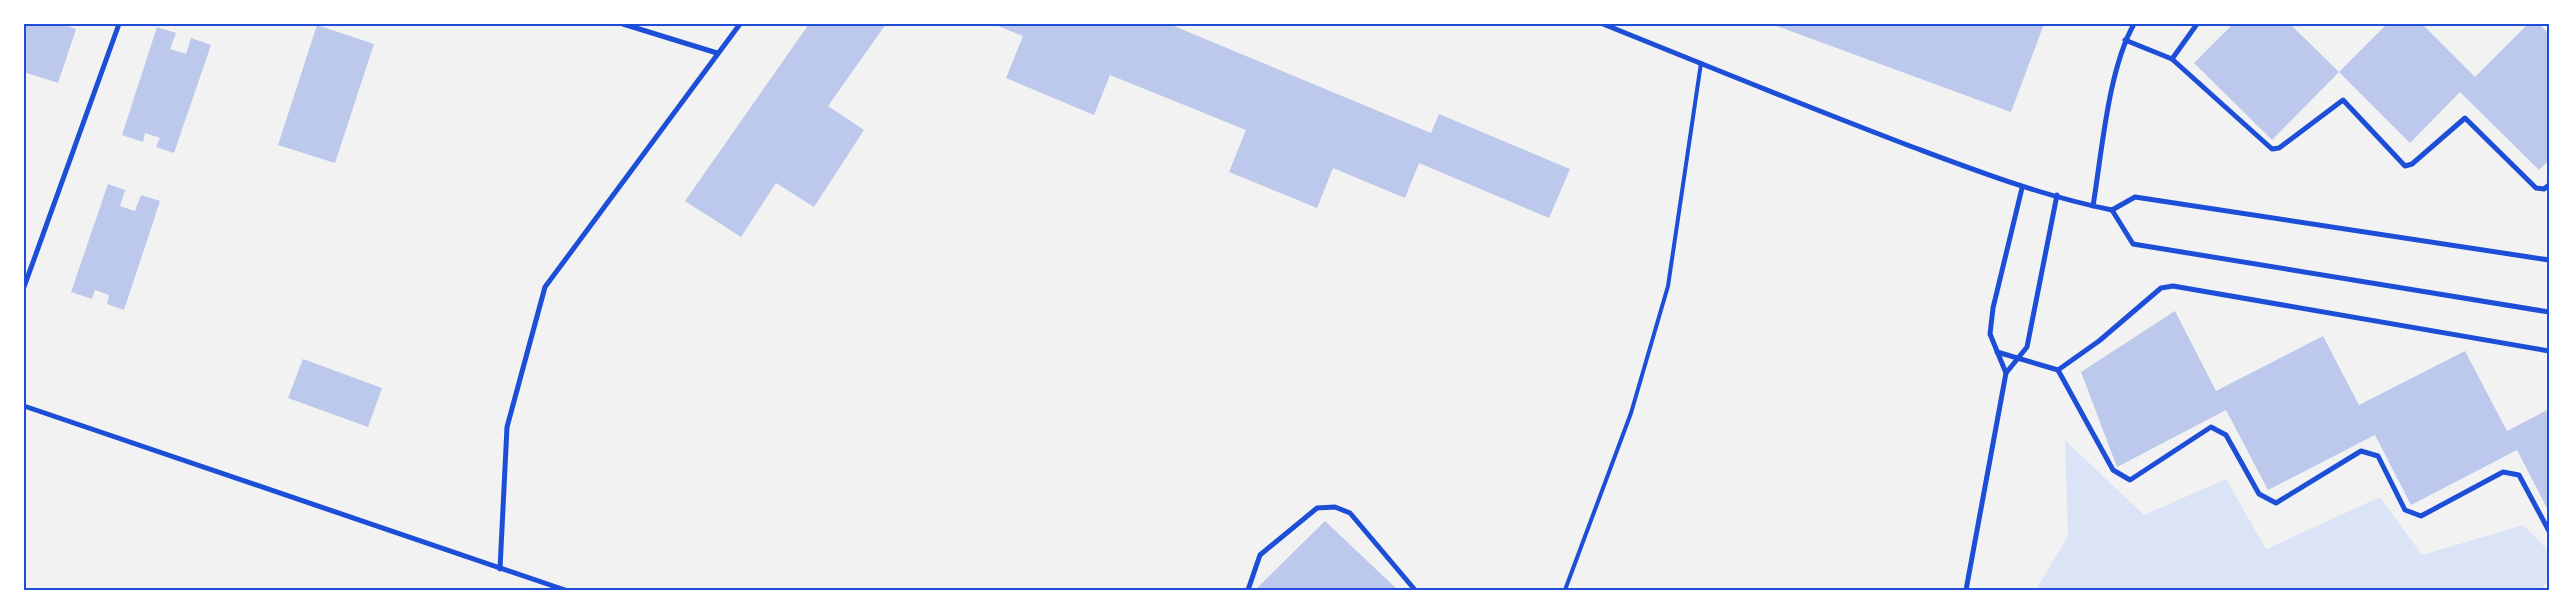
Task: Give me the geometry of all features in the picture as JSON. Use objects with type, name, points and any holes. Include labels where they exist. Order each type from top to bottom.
[{"type":"street","points":[[24,287],[119,24]]},
{"type":"street","points":[[623,24],[717,53]]},
{"type":"street","points":[[500,569],[507,426],[545,287],[740,24]]},
{"type":"street","points":[[1603,24],[1877,134],[2022,188],[2057,195],[2093,206],[2112,210],[2134,198],[2549,260]]},
{"type":"street","points":[[2093,206],[2115,77],[2125,40],[2134,24]]},
{"type":"street","points":[[2172,59],[2198,24]]},
{"type":"street","points":[[2125,40],[2172,59],[2272,149],[2280,148],[2342,100],[2405,166],[2412,164],[2465,118],[2536,188],[2544,189],[2549,185]]},
{"type":"street","points":[[2006,373],[1990,334],[1993,308],[2022,188]]},
{"type":"street","points":[[1966,590],[2006,373],[2027,347],[2057,195]]},
{"type":"street","points":[[2112,210],[2133,244],[2549,312]]},
{"type":"street","points":[[2058,370],[2099,341],[2160,288],[2173,286],[2549,351]]},
{"type":"street","points":[[1997,352],[2058,370],[2113,470],[2130,480],[2211,427],[2226,435],[2259,494],[2276,503],[2361,450],[2378,456],[2404,510],[2421,516],[2503,472],[2519,475],[2549,531]]},
{"type":"street","points":[[24,406],[565,590]]},
{"type":"street","points":[[1248,590],[1260,555],[1317,508],[1335,507],[1350,513],[1415,590]]},
{"type":"lane","points":[[1565,590],[1631,413],[1668,286],[1701,63]]},
{"type":"shaded area","points":[[2065,440],[2144,515],[2226,479],[2266,549],[2380,497],[2422,555],[2523,525],[2549,551],[2549,579],[2541,590],[2036,590],[2068,536]]},
{"type":"building","points":[[24,24],[62,24],[76,29],[58,83],[24,72]]},
{"type":"building","points":[[809,24],[886,24],[828,106],[864,130],[814,207],[776,183],[741,237],[685,201]]},
{"type":"building","points":[[993,24],[1169,24],[1431,133],[1439,114],[1570,169],[1549,218],[1419,163],[1405,198],[1333,168],[1317,208],[1229,172],[1246,130],[1110,75],[1094,115],[1006,78],[1023,36]]},
{"type":"building","points":[[1771,24],[2044,24],[2011,112]]},
{"type":"building","points":[[2233,24],[2290,24],[2339,72],[2272,140],[2194,63]]},
{"type":"building","points":[[2387,24],[2422,24],[2475,77],[2528,24],[2539,24],[2549,34],[2549,160],[2539,170],[2460,92],[2410,143],[2339,72]]},
{"type":"building","points":[[317,25],[374,44],[335,163],[278,145]]},
{"type":"building","points":[[157,27],[176,33],[170,49],[186,54],[191,38],[211,45],[174,153],[156,147],[160,138],[145,133],[143,142],[122,135]]},
{"type":"building","points":[[108,184],[125,190],[120,206],[135,211],[141,195],[160,201],[124,310],[107,304],[109,295],[95,290],[92,299],[71,292]]},
{"type":"building","points":[[2175,311],[2216,391],[2323,336],[2359,405],[2465,351],[2507,431],[2549,409],[2549,512],[2517,450],[2411,505],[2375,435],[2268,490],[2226,410],[2117,467],[2081,372]]},
{"type":"building","points":[[303,359],[382,388],[368,427],[288,398]]},
{"type":"building","points":[[1325,521],[1398,590],[1255,590]]}]
